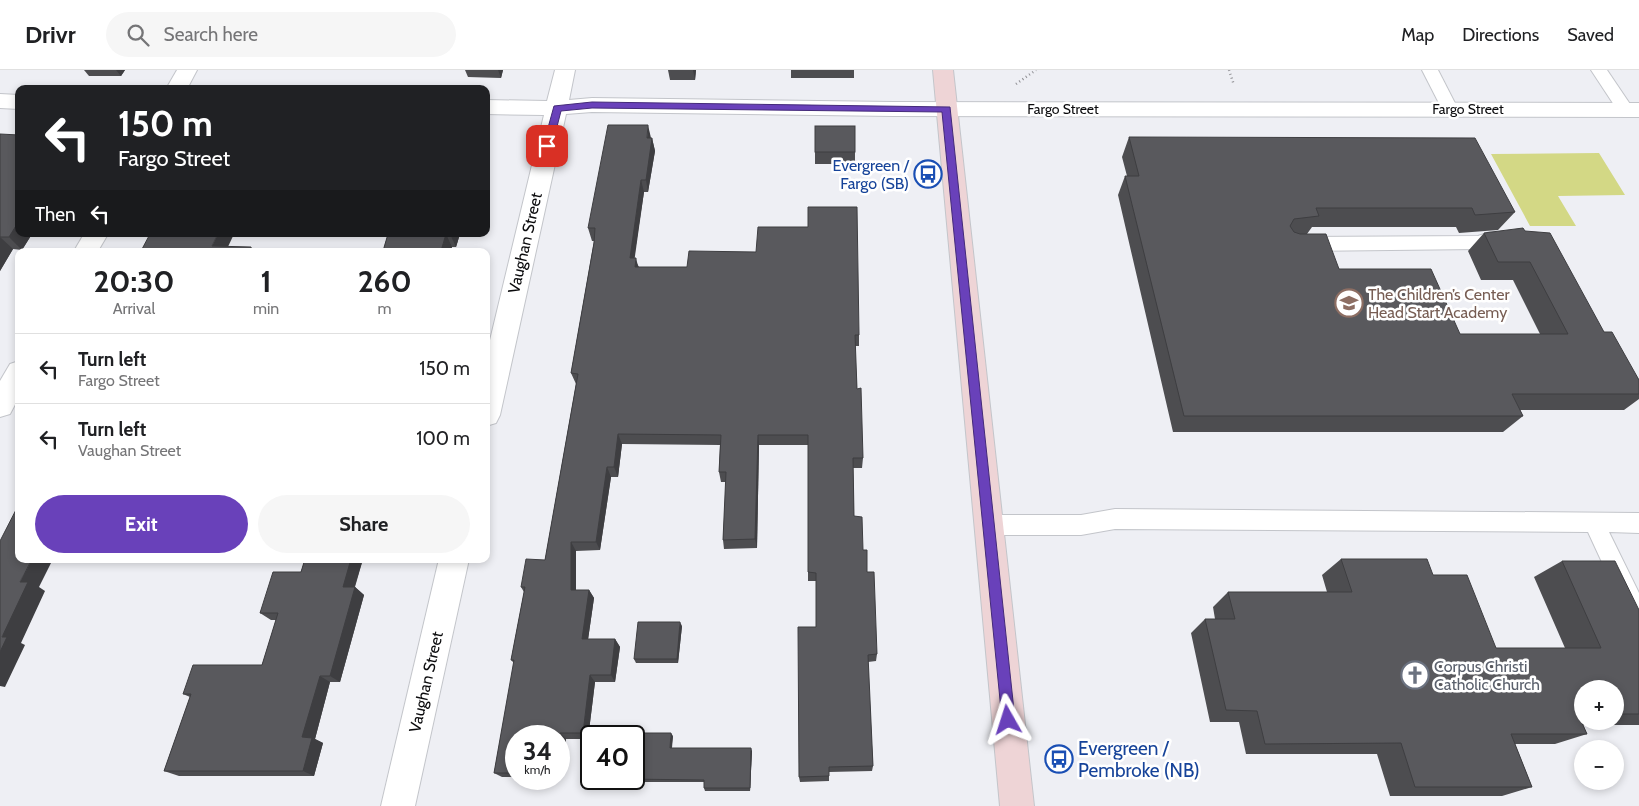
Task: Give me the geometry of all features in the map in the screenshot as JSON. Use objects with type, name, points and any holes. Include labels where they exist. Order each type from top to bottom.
[{"type":"street","points":[[178,85],[186,70]]},
{"type":"street","name":"Vaughan Street","points":[[490,398],[565,70]]},
{"type":"street","points":[[943,70],[1017,806]]},
{"type":"street","points":[[0,101],[15,102]]},
{"type":"street","name":"Fargo Street","points":[[490,108],[557,108],[592,105],[947,109],[1632,110]]},
{"type":"street","points":[[88,248],[94,237]]},
{"type":"street","points":[[0,406],[15,379]]},
{"type":"street","name":"Vaughan Street","points":[[398,806],[453,563]]},
{"type":"lane","points":[[1430,70],[1450,110]]},
{"type":"lane","points":[[1599,70],[1632,110]]},
{"type":"lane","points":[[1289,244],[1479,242],[1490,238],[1520,238]]},
{"type":"lane","points":[[989,524],[1081,525],[1115,519],[1639,523]]},
{"type":"lane","points":[[1594,523],[1639,617]]},
{"type":"path","points":[[1012,87],[1036,70]]},
{"type":"path","points":[[1229,70],[1235,88]]},
{"type":"green space","points":[[1599,153],[1625,195],[1558,196],[1576,226],[1530,226],[1491,154]]},
{"type":"building","points":[[608,125],[648,125],[647,138],[652,138],[646,180],[641,180],[630,258],[636,258],[635,267],[687,267],[689,251],[756,252],[758,227],[808,227],[808,207],[857,207],[859,335],[855,335],[857,389],[861,388],[863,458],[853,458],[854,516],[862,517],[863,550],[867,550],[867,572],[874,572],[877,654],[868,655],[873,766],[829,767],[829,776],[799,777],[798,627],[816,627],[816,573],[808,572],[808,435],[758,435],[755,539],[723,540],[726,472],[719,472],[721,435],[618,434],[614,467],[607,467],[596,542],[571,542],[571,590],[589,590],[582,639],[615,639],[611,675],[590,675],[584,725],[580,725],[580,733],[570,733],[570,725],[505,725],[505,773],[494,773],[514,660],[511,660],[525,587],[521,587],[526,559],[545,560],[578,374],[571,373],[594,243],[595,228],[588,228]]},
{"type":"building","points":[[815,126],[855,126],[855,152],[815,152]]},
{"type":"building","points":[[0,134],[15,135],[15,227],[9,237],[0,237]]},
{"type":"building","points":[[1129,137],[1475,138],[1515,212],[1475,215],[1472,208],[1316,208],[1319,216],[1294,219],[1290,226],[1294,232],[1300,234],[1326,234],[1339,269],[1431,269],[1460,334],[1568,334],[1530,262],[1498,262],[1484,233],[1523,228],[1525,231],[1550,233],[1604,332],[1612,332],[1639,380],[1639,394],[1512,394],[1523,416],[1184,416],[1125,176],[1139,176]]},
{"type":"building","points":[[148,237],[216,237],[212,246],[251,247],[250,248],[143,248]]},
{"type":"building","points":[[387,237],[445,237],[442,248],[384,248]]},
{"type":"building","points":[[15,512],[15,563],[30,563],[20,582],[28,582],[2,637],[7,637],[0,652],[0,541]]},
{"type":"building","name":"Corpus Christi Catholic Church","points":[[1341,559],[1427,559],[1433,575],[1467,575],[1496,648],[1601,648],[1562,561],[1615,561],[1639,610],[1639,714],[1624,714],[1624,680],[1574,680],[1574,730],[1585,730],[1587,734],[1511,734],[1532,787],[1415,787],[1401,743],[1265,744],[1257,711],[1226,710],[1205,619],[1235,619],[1228,592],[1352,592]]},
{"type":"building","points":[[304,563],[350,563],[343,587],[355,587],[330,676],[320,676],[302,737],[312,738],[303,771],[164,771],[191,694],[183,694],[193,665],[262,665],[278,613],[260,613],[273,572],[301,572]]},
{"type":"building","points":[[638,622],[680,622],[677,659],[634,659]]},
{"type":"building","points":[[645,733],[671,733],[670,748],[751,748],[750,788],[704,788],[704,780],[645,779]]},
{"type":"place","name":"Evergreen / Fargo (SB)","points":[[928,174]]},
{"type":"place","name":"The Children’s Center Head Start Academy","points":[[1349,303]]},
{"type":"place","name":"Corpus Christi Catholic Church","points":[[1415,675]]},
{"type":"place","name":"Evergreen / Pembroke (NB)","points":[[1059,759]]},
{"type":"route","points":[[547,146],[557,108],[592,105],[947,109],[1008,720]]}]
